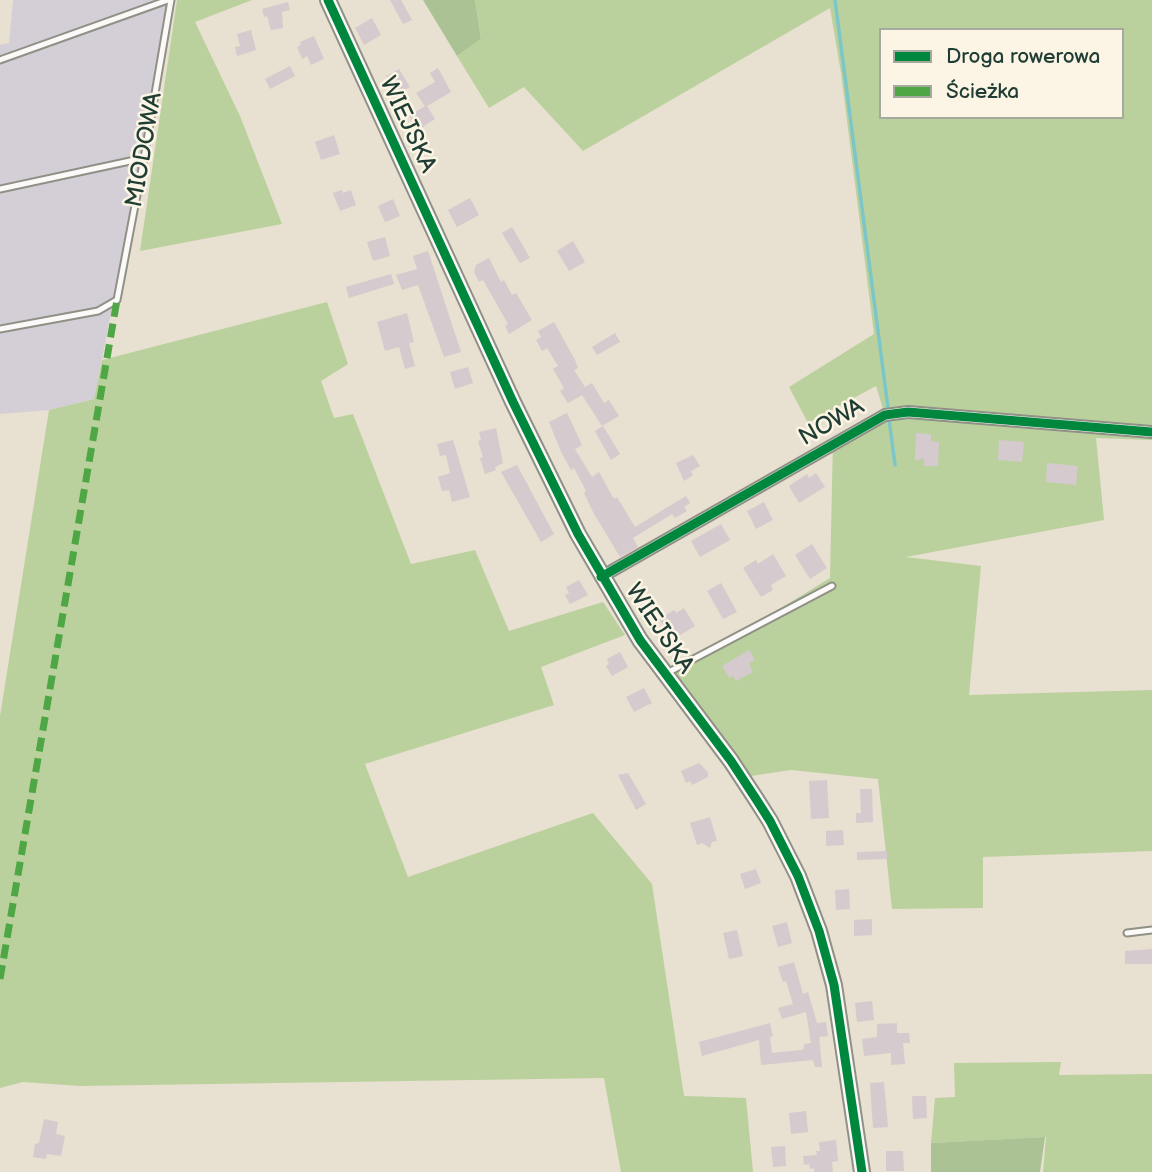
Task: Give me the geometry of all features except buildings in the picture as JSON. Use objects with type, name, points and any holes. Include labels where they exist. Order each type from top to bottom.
[{"type":"street","name":"WIEJSKA","points":[[328,0],[549,479],[601,577],[640,640],[731,761],[763,810],[797,876],[828,958],[834,985],[862,1172]]},
{"type":"street","name":"NOWA","points":[[601,577],[885,415],[908,412],[1152,432]]},
{"type":"lane","points":[[0,60],[169,0]]},
{"type":"lane","name":"MIODOWA","points":[[0,330],[98,311],[117,300],[144,158],[169,0]]},
{"type":"lane","points":[[0,189],[144,158]]},
{"type":"lane","points":[[665,675],[832,586]]},
{"type":"lane","points":[[1128,933],[1152,930]]},
{"type":"shaded area","points":[[13,0],[173,0],[94,399],[49,410],[0,414],[0,45],[9,43]]},
{"type":"green space","points":[[177,0],[252,0],[195,22],[240,116],[282,224],[140,251]]},
{"type":"green space","points":[[423,0],[475,0],[481,39],[457,56]]},
{"type":"green space","points":[[475,0],[1152,0],[1152,440],[1096,438],[1104,520],[906,557],[981,566],[969,695],[1152,690],[1152,851],[983,857],[983,908],[892,909],[878,779],[791,770],[751,776],[696,708],[675,673],[830,578],[833,439],[883,409],[876,386],[808,423],[789,387],[874,334],[841,73],[830,8],[583,151],[524,87],[489,108],[457,56],[481,39]]},
{"type":"green space","points":[[327,302],[348,364],[321,381],[334,418],[353,414],[411,564],[475,550],[509,631],[603,602],[625,635],[541,667],[554,705],[365,764],[408,877],[593,813],[652,884],[684,1096],[746,1098],[753,1172],[621,1172],[604,1078],[80,1086],[23,1082],[0,1088],[0,716],[49,410],[94,399],[102,360]]},
{"type":"green space","points":[[1061,1062],[1059,1075],[1152,1074],[1152,1172],[1043,1172],[1046,1137],[931,1143],[935,1098],[955,1097],[954,1063]]},
{"type":"green space","points":[[1045,1137],[1040,1172],[931,1172],[931,1143]]},
{"type":"waterway","points":[[835,0],[888,408]]},
{"type":"waterway","points":[[889,419],[895,465]]},
{"type":"marked path","points":[[0,979],[117,300]]},
{"type":"cycle path","points":[[328,0],[513,402],[578,534],[640,640],[731,761],[756,799],[798,876],[819,931],[834,985],[862,1172]]},
{"type":"cycle path","points":[[601,577],[885,415],[908,412],[1152,432]]}]
